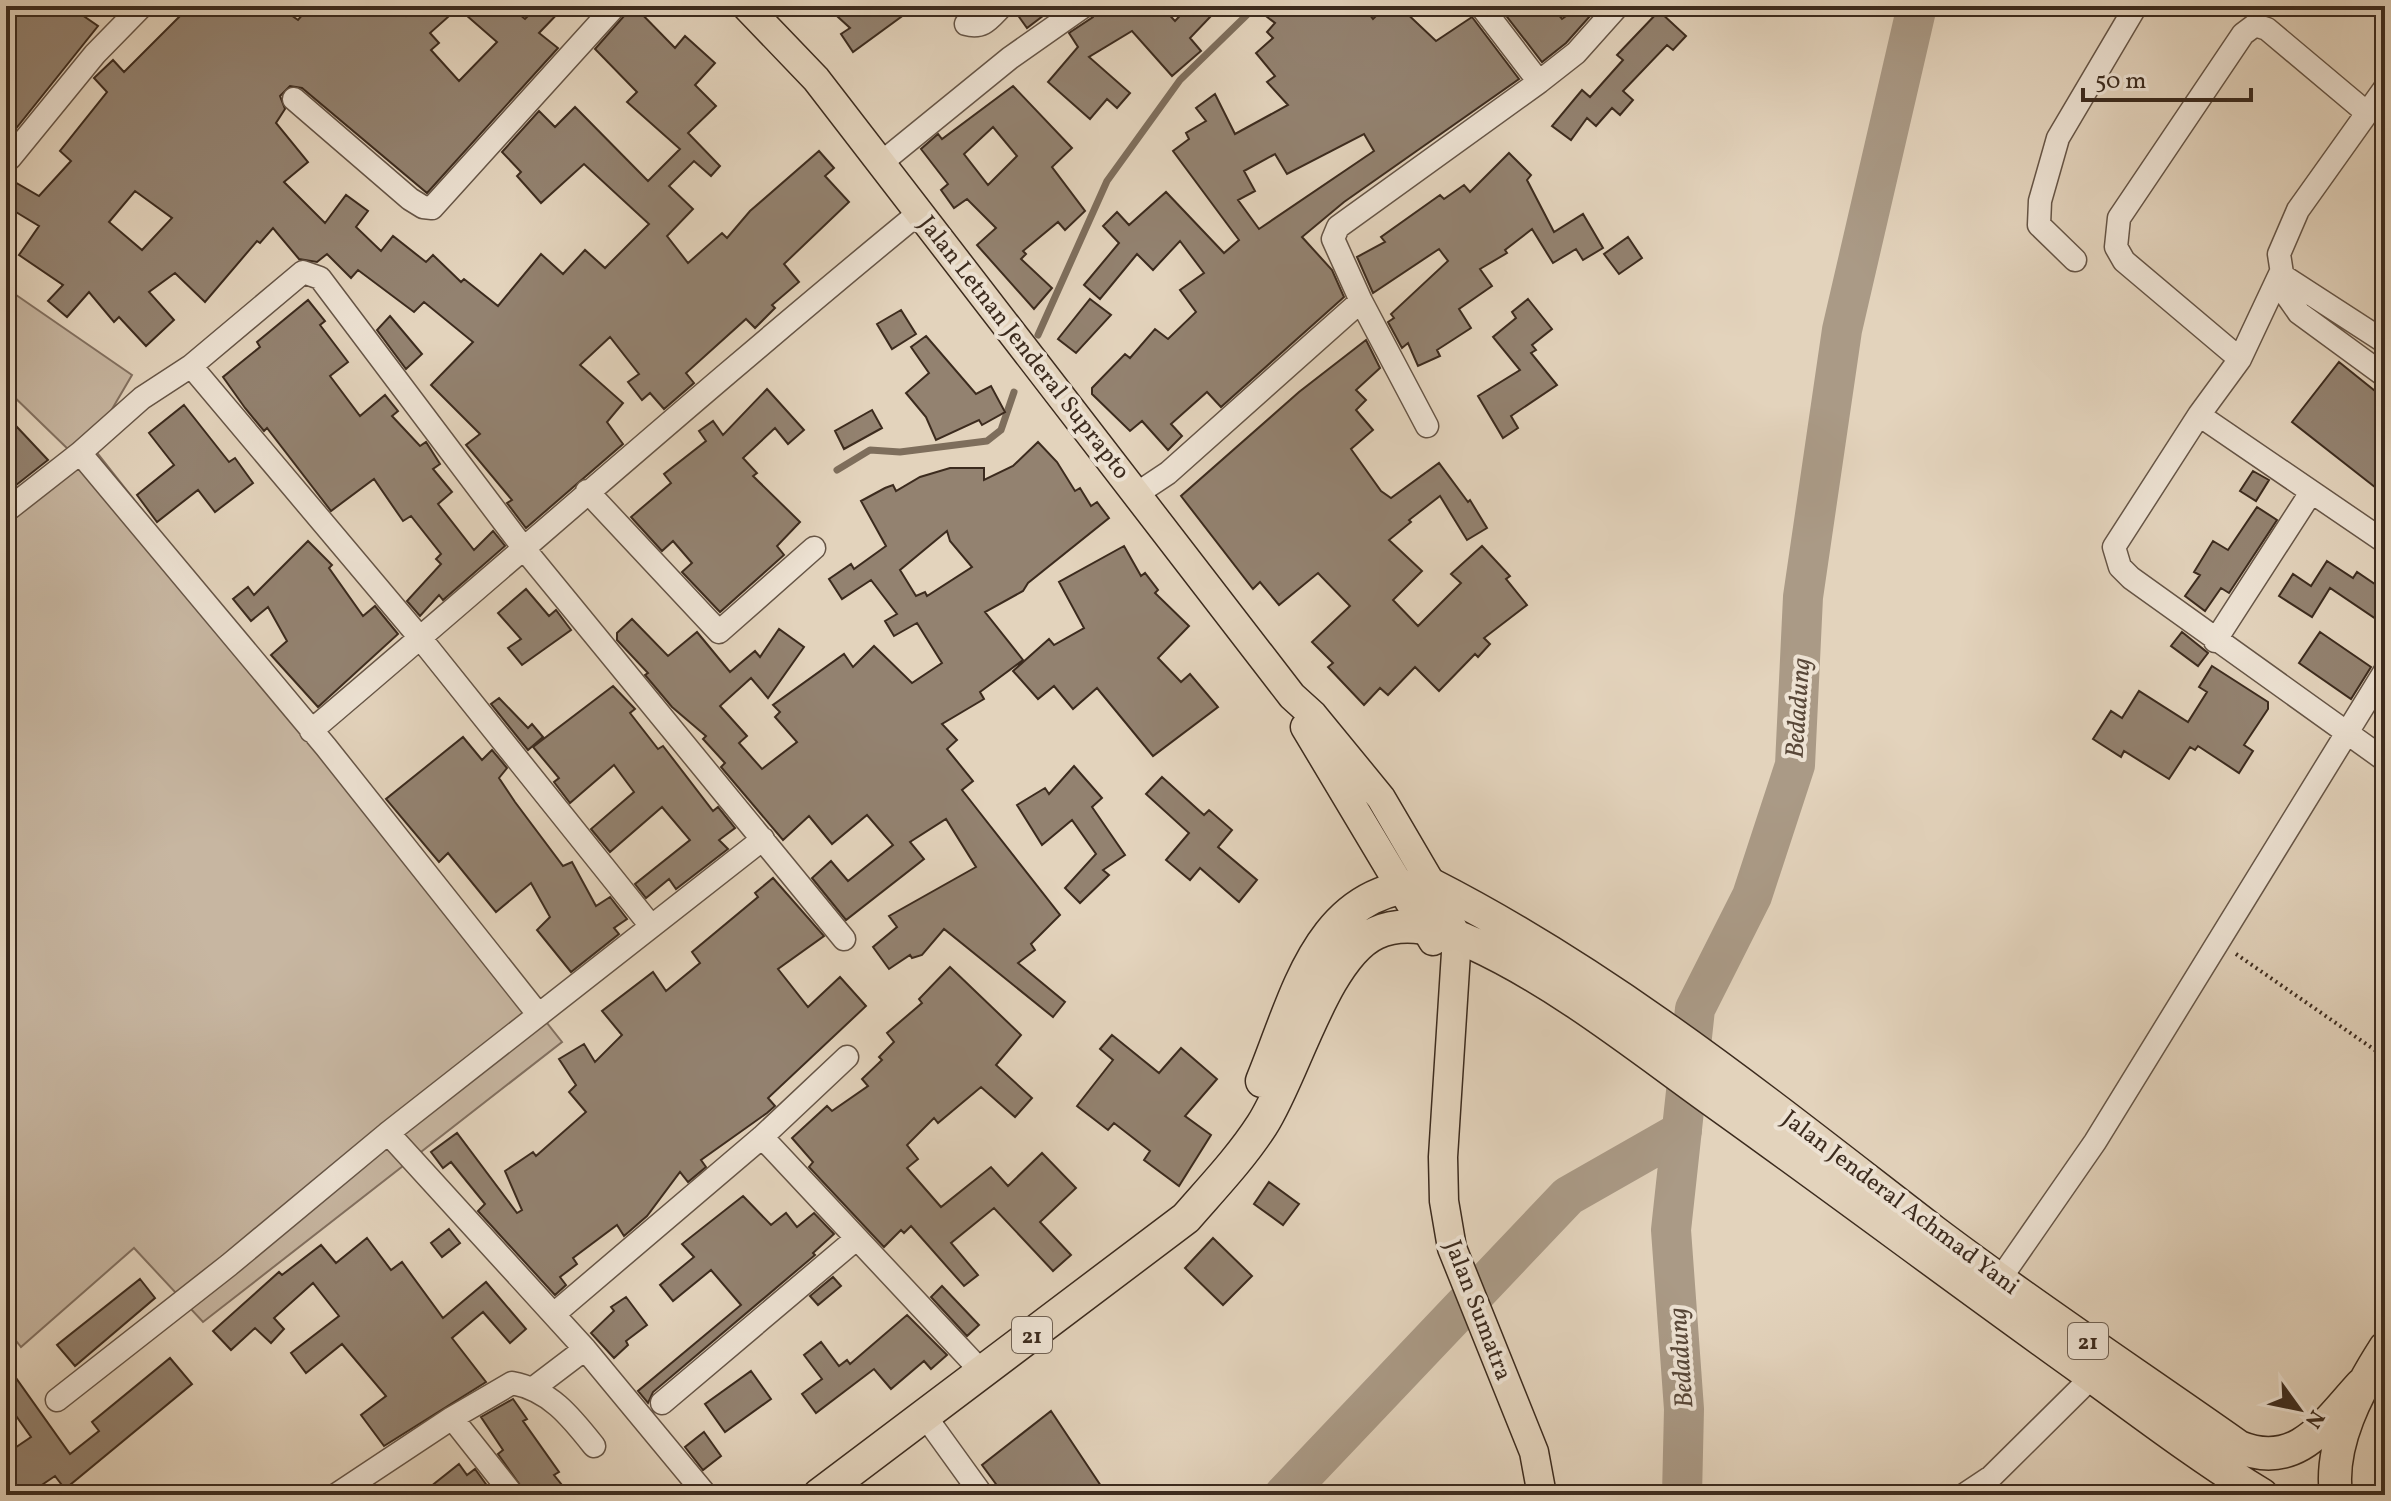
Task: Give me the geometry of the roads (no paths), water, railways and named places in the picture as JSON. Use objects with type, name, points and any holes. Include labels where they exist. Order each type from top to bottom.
[{"type":"highway","name":"21","points":[[819,1495],[1186,1218],[1235,1163],[1247,1114],[1311,962],[1331,928],[1352,908],[1399,885],[1432,885]]},
{"type":"highway","name":"Jalan Jenderal Achmad Yani","points":[[1432,885],[1619,993],[1812,1153],[2092,1377],[2262,1495]]},
{"type":"highway","name":"Jalan Jenderal Achmad Yani","points":[[1235,1163],[1264,1123],[1352,947],[1378,932],[1402,926],[1425,928],[1457,937],[1509,961],[1812,1153],[2000,1279],[2239,1447],[2254,1453],[2280,1454],[2303,1444],[2361,1385]]},
{"type":"highway","name":"21","points":[[2336,1495],[2333,1471],[2337,1453],[2361,1385],[2385,1348]]},
{"type":"main road","name":"Jalan Letnan Jenderal Suprapto","points":[[746,6],[816,79],[1292,696],[1313,715],[1381,798],[1432,885],[1457,937]]},
{"type":"main road","name":"Jalan Letnan Jenderal Suprapto","points":[[1292,696],[1308,735],[1361,819],[1452,976]]},
{"type":"main road","name":"Jalan Sumatra","points":[[1457,937],[1452,976],[1443,1157],[1444,1201],[1452,1248],[1534,1452],[1542,1495]]},
{"type":"street","points":[[10,158],[95,54],[142,6]]},
{"type":"street","points":[[294,99],[410,199],[423,207],[432,208],[615,6]]},
{"type":"street","points":[[966,24],[977,27],[985,24],[1002,6]]},
{"type":"street","points":[[881,163],[1010,58],[1084,6]]},
{"type":"street","points":[[1481,6],[1539,82]]},
{"type":"street","points":[[1427,426],[1361,301],[1333,239],[1338,227],[1576,53],[1618,6]]},
{"type":"street","points":[[2075,260],[2039,225],[2045,180],[2058,138],[2136,6]]},
{"type":"street","points":[[2240,359],[2124,261],[2116,247],[2119,218],[2243,34],[2255,25],[2267,29],[2367,113]]},
{"type":"street","points":[[2382,368],[2299,313],[2285,293],[2279,254],[2298,210],[2385,88]]},
{"type":"street","points":[[311,731],[525,550],[587,491],[920,212]]},
{"type":"street","points":[[6,511],[80,453],[142,398],[191,366],[303,272],[312,273],[320,278],[525,550],[844,939]]},
{"type":"street","points":[[2280,274],[2385,342]]},
{"type":"street","points":[[2280,274],[2240,359],[2129,518],[2114,547],[2120,567],[2131,578],[2385,760]]},
{"type":"street","points":[[1138,493],[1168,473],[1361,301]]},
{"type":"street","points":[[191,366],[421,639],[651,926]]},
{"type":"street","points":[[2199,415],[2310,494],[2385,542]]},
{"type":"street","points":[[80,453],[311,731],[538,1014]]},
{"type":"street","points":[[587,491],[719,632],[814,548]]},
{"type":"street","points":[[2215,641],[2310,494]]},
{"type":"street","points":[[2000,1279],[2095,1142],[2349,735],[2385,671]]},
{"type":"street","points":[[57,1400],[229,1265],[388,1133],[763,839]]},
{"type":"street","points":[[554,1314],[762,1137],[847,1057]]},
{"type":"street","points":[[388,1133],[585,1349],[706,1495]]},
{"type":"street","points":[[762,1137],[983,1373]]},
{"type":"street","points":[[662,1403],[856,1239]]},
{"type":"street","points":[[535,1387],[585,1349]]},
{"type":"street","points":[[1964,1495],[1991,1477],[2092,1377]]},
{"type":"street","points":[[336,1495],[452,1418],[512,1383],[535,1387],[569,1415],[594,1446]]},
{"type":"street","points":[[925,1416],[982,1495]]},
{"type":"street","points":[[452,1418],[513,1495]]},
{"type":"waterway","points":[[1038,335],[1107,181],[1180,80],[1256,6]]},
{"type":"waterway","name":"Bedadung","points":[[1682,1495],[1684,1409],[1671,1230],[1695,1009],[1752,896],[1795,765],[1803,597],[1842,330],[1917,6]]},
{"type":"waterway","points":[[837,470],[870,450],[900,452],[987,441],[1001,430],[1014,392]]},
{"type":"waterway","points":[[1284,1495],[1568,1196],[1682,1131]]}]
